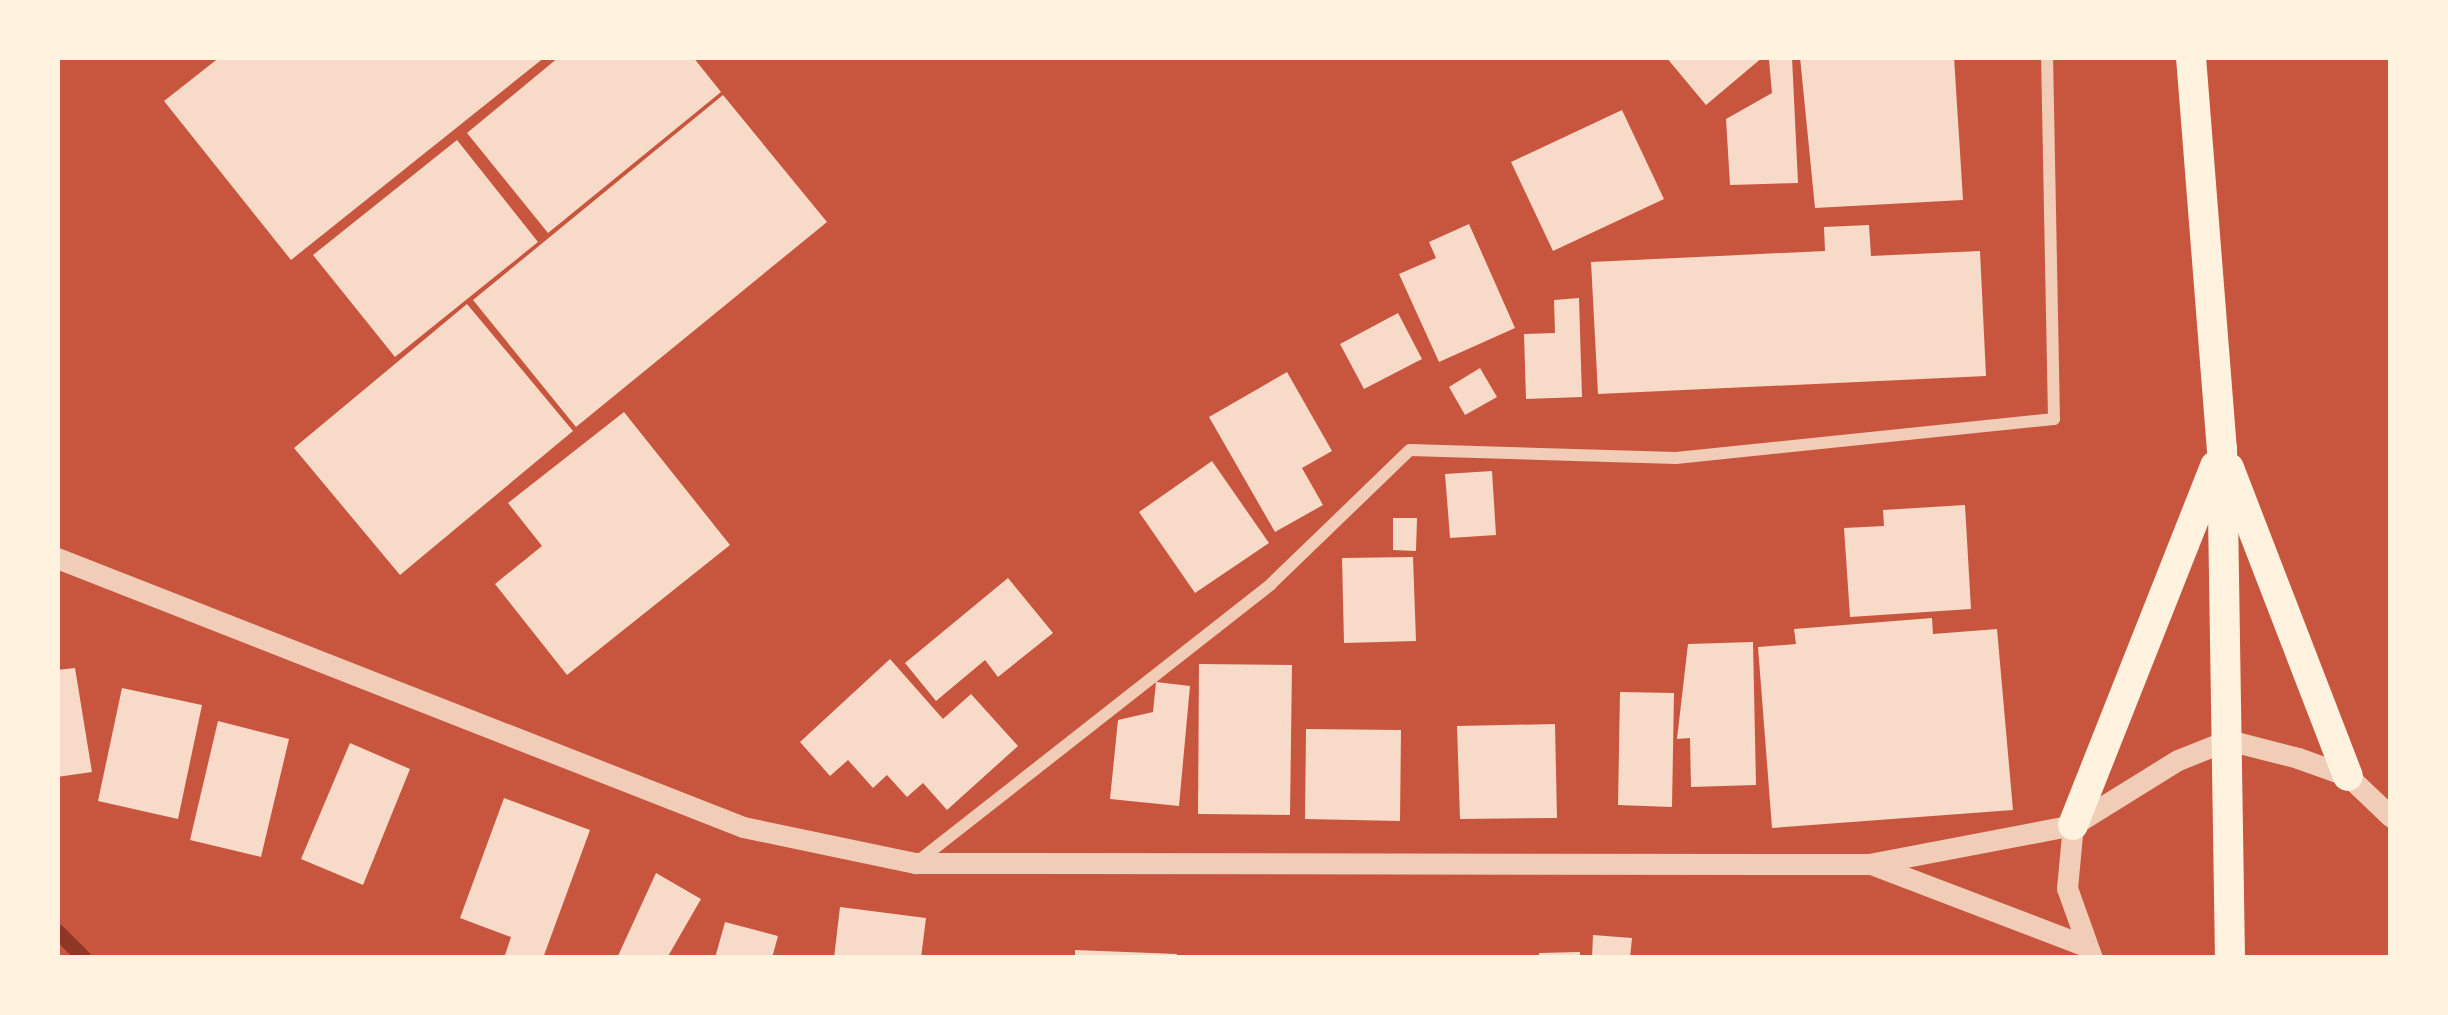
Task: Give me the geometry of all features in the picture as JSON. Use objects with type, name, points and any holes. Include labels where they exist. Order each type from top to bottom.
[{"type":"main road","points":[[2191,57],[2222,449],[2230,958]]},
{"type":"main road","points":[[2222,449],[2348,776]]},
{"type":"main road","points":[[2073,825],[2222,449]]},
{"type":"street","points":[[916,863],[1271,584],[1411,450],[1676,458],[2054,418],[2048,57]]},
{"type":"street","points":[[57,557],[743,826],[916,863],[1869,864],[2073,825],[2161,771],[2228,740],[2348,776],[2389,820]]},
{"type":"street","points":[[2073,825],[2067,888],[2088,951]]},
{"type":"street","points":[[1869,864],[2088,951]]},
{"type":"building","points":[[220,57],[545,57],[291,260],[164,101]]},
{"type":"building","points":[[559,57],[693,57],[721,92],[548,233],[467,133]]},
{"type":"building","points":[[1666,57],[1763,57],[1706,105]]},
{"type":"building","points":[[1792,57],[1798,183],[1730,185],[1726,119],[1772,93],[1769,60]]},
{"type":"building","points":[[1800,57],[1954,57],[1963,200],[1815,208]]},
{"type":"building","points":[[723,95],[827,222],[576,427],[473,300]]},
{"type":"building","points":[[1622,110],[1664,199],[1553,251],[1511,162]]},
{"type":"building","points":[[457,140],[538,242],[395,357],[313,255]]},
{"type":"building","points":[[1469,224],[1515,328],[1439,362],[1399,274],[1436,258],[1429,242]]},
{"type":"building","points":[[1869,225],[1871,256],[1980,251],[1986,376],[1598,394],[1591,262],[1825,251],[1824,227]]},
{"type":"building","points":[[1579,298],[1582,397],[1526,399],[1524,334],[1555,333],[1554,300]]},
{"type":"building","points":[[467,304],[573,431],[400,575],[294,448]]},
{"type":"building","points":[[1398,313],[1422,359],[1364,389],[1340,344]]},
{"type":"building","points":[[1480,368],[1497,397],[1465,415],[1449,387]]},
{"type":"building","points":[[1287,372],[1332,451],[1302,468],[1323,505],[1275,532],[1209,417]]},
{"type":"building","points":[[624,412],[730,545],[567,675],[495,584],[542,546],[508,503]]},
{"type":"building","points":[[1212,461],[1269,543],[1195,593],[1139,512]]},
{"type":"building","points":[[1492,471],[1496,535],[1450,538],[1445,474]]},
{"type":"building","points":[[1965,505],[1971,609],[1850,617],[1844,528],[1884,526],[1883,510]]},
{"type":"building","points":[[1393,518],[1417,518],[1416,551],[1393,550]]},
{"type":"building","points":[[1413,557],[1416,641],[1344,643],[1342,558]]},
{"type":"building","points":[[1008,578],[1053,633],[998,677],[985,660],[936,701],[905,663]]},
{"type":"building","points":[[1932,618],[1933,634],[1997,629],[2013,810],[1772,828],[1758,647],[1796,644],[1794,629]]},
{"type":"building","points":[[1753,642],[1756,785],[1691,787],[1690,738],[1677,739],[1688,644]]},
{"type":"building","points":[[890,659],[943,719],[971,694],[1018,746],[947,810],[923,783],[907,797],[887,775],[873,788],[848,760],[830,776],[800,742]]},
{"type":"building","points":[[1199,664],[1292,665],[1290,815],[1198,814]]},
{"type":"building","points":[[75,668],[92,772],[57,777],[57,670]]},
{"type":"building","points":[[1156,682],[1190,686],[1179,806],[1110,799],[1118,720],[1153,712]]},
{"type":"building","points":[[122,688],[202,705],[178,819],[98,801]]},
{"type":"building","points":[[1620,692],[1674,693],[1672,807],[1618,805]]},
{"type":"building","points":[[218,721],[289,739],[261,857],[190,840]]},
{"type":"building","points":[[1555,724],[1557,818],[1460,819],[1457,726]]},
{"type":"building","points":[[1306,729],[1401,730],[1400,821],[1305,819]]},
{"type":"building","points":[[350,743],[410,769],[363,885],[301,859]]},
{"type":"building","points":[[504,798],[590,830],[543,958],[504,958],[511,937],[460,918]]},
{"type":"building","points":[[656,873],[701,899],[667,958],[617,958]]},
{"type":"building","points":[[840,907],[926,918],[921,958],[834,958]]},
{"type":"building","points":[[725,922],[778,936],[772,958],[715,958]]},
{"type":"building","points":[[1593,935],[1632,938],[1630,958],[1592,958]]},
{"type":"building","points":[[1075,950],[1177,954],[1177,958],[1075,958]]},
{"type":"building","points":[[1580,952],[1580,958],[1539,958],[1539,953]]},
{"type":"waterway","points":[[57,931],[84,958]]}]
